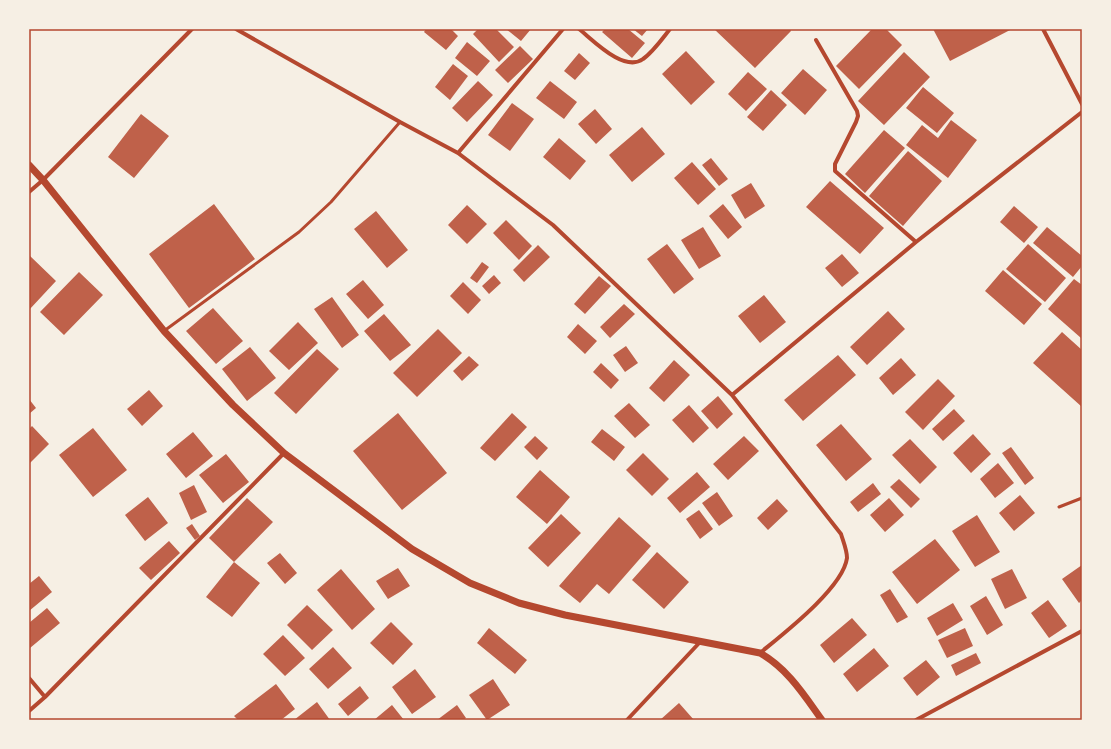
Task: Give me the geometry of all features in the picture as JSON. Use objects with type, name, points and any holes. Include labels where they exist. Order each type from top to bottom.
[{"type":"street","points":[[29,192],[43,180],[192,29]]},
{"type":"street","points":[[236,29],[400,122],[458,153],[553,225],[732,395],[841,534],[847,557],[844,567],[835,583],[789,629],[760,653]]},
{"type":"street","points":[[458,153],[563,29]]},
{"type":"street","points":[[579,29],[614,56],[630,63],[642,60],[670,29]]},
{"type":"street","points":[[1043,29],[1082,104]]},
{"type":"street","points":[[816,40],[858,116],[835,164],[835,171],[916,242]]},
{"type":"street","points":[[732,395],[916,242],[1082,112]]},
{"type":"street","points":[[29,165],[43,180],[164,331],[233,405],[284,453],[412,549],[470,582],[519,603],[566,615],[760,653],[789,675],[822,720]]},
{"type":"street","points":[[29,712],[284,453]]},
{"type":"street","points":[[916,720],[1082,631]]},
{"type":"street","points":[[627,720],[701,641]]},
{"type":"street","points":[[29,678],[45,697]]},
{"type":"lane","points":[[164,331],[299,232],[331,202],[400,122]]},
{"type":"lane","points":[[1058,507],[1082,498]]},
{"type":"building","points":[[426,29],[451,29],[458,36],[446,50],[424,32]]},
{"type":"building","points":[[478,29],[496,29],[514,47],[499,62],[473,34]]},
{"type":"building","points":[[506,29],[531,29],[521,41]]},
{"type":"building","points":[[605,29],[628,29],[645,43],[632,58],[602,32]]},
{"type":"building","points":[[633,29],[648,29],[642,36]]},
{"type":"building","points":[[714,29],[790,29],[791,31],[755,68]]},
{"type":"building","points":[[872,29],[886,29],[902,45],[859,89],[836,66]]},
{"type":"building","points":[[933,29],[1012,29],[950,61]]},
{"type":"building","points":[[467,42],[490,61],[477,76],[455,58]]},
{"type":"building","points":[[520,46],[533,59],[508,83],[495,70]]},
{"type":"building","points":[[686,51],[715,82],[691,105],[662,74]]},
{"type":"building","points":[[904,52],[930,77],[884,125],[858,101]]},
{"type":"building","points":[[579,53],[590,63],[575,80],[564,71]]},
{"type":"building","points":[[453,64],[468,76],[450,100],[435,87]]},
{"type":"building","points":[[803,69],[827,90],[805,115],[781,93]]},
{"type":"building","points":[[748,72],[767,89],[746,111],[728,94]]},
{"type":"building","points":[[478,81],[493,95],[467,122],[452,108]]},
{"type":"building","points":[[550,81],[577,102],[564,119],[536,98]]},
{"type":"building","points":[[923,87],[954,113],[937,133],[906,108]]},
{"type":"building","points":[[771,90],[787,105],[763,131],[747,117]]},
{"type":"building","points":[[512,103],[534,119],[510,151],[488,135]]},
{"type":"building","points":[[595,109],[612,129],[596,144],[578,124]]},
{"type":"building","points":[[141,114],[169,136],[134,178],[108,157]]},
{"type":"building","points":[[951,120],[977,140],[948,178],[906,145],[922,125],[938,138]]},
{"type":"building","points":[[642,127],[665,154],[632,182],[609,155]]},
{"type":"building","points":[[884,130],[905,148],[865,193],[845,174]]},
{"type":"building","points":[[559,138],[586,161],[570,180],[543,157]]},
{"type":"building","points":[[908,151],[942,181],[903,226],[869,196]]},
{"type":"building","points":[[711,158],[728,179],[719,186],[702,165]]},
{"type":"building","points":[[692,162],[716,189],[698,205],[674,178]]},
{"type":"building","points":[[830,181],[884,228],[860,254],[806,207]]},
{"type":"building","points":[[751,183],[765,206],[745,219],[731,195]]},
{"type":"building","points":[[214,204],[255,259],[189,308],[149,254]]},
{"type":"building","points":[[723,204],[742,227],[728,239],[709,216]]},
{"type":"building","points":[[467,205],[487,224],[467,244],[448,225]]},
{"type":"building","points":[[1014,206],[1038,227],[1024,243],[1000,222]]},
{"type":"building","points":[[376,211],[408,250],[387,268],[354,229]]},
{"type":"building","points":[[506,220],[532,246],[519,260],[493,233]]},
{"type":"building","points":[[703,227],[721,256],[699,269],[681,240]]},
{"type":"building","points":[[1047,227],[1082,256],[1082,266],[1073,277],[1033,243]]},
{"type":"building","points":[[667,244],[694,279],[674,294],[647,259]]},
{"type":"building","points":[[1028,244],[1066,278],[1045,302],[1006,269]]},
{"type":"building","points":[[538,245],[550,257],[524,282],[513,270]]},
{"type":"building","points":[[842,254],[859,273],[842,287],[825,268]]},
{"type":"building","points":[[29,255],[56,281],[29,310]]},
{"type":"building","points":[[482,262],[489,267],[477,283],[470,278]]},
{"type":"building","points":[[1003,270],[1042,304],[1024,325],[985,291]]},
{"type":"building","points":[[79,272],[103,295],[64,335],[40,312]]},
{"type":"building","points":[[494,275],[501,283],[489,294],[482,286]]},
{"type":"building","points":[[599,276],[611,286],[585,314],[574,304]]},
{"type":"building","points":[[1074,279],[1082,285],[1081,338],[1048,309]]},
{"type":"building","points":[[363,280],[384,305],[368,319],[346,294]]},
{"type":"building","points":[[463,282],[481,300],[468,314],[450,296]]},
{"type":"building","points":[[764,295],[786,322],[760,343],[738,316]]},
{"type":"building","points":[[332,297],[359,335],[342,348],[314,309]]},
{"type":"building","points":[[624,304],[635,314],[610,338],[600,327]]},
{"type":"building","points":[[213,308],[243,341],[216,364],[186,331]]},
{"type":"building","points":[[888,311],[905,329],[867,365],[850,347]]},
{"type":"building","points":[[384,314],[411,345],[390,361],[364,331]]},
{"type":"building","points":[[298,322],[318,343],[289,370],[269,351]]},
{"type":"building","points":[[578,324],[597,341],[585,354],[567,337]]},
{"type":"building","points":[[438,329],[462,353],[417,397],[393,373]]},
{"type":"building","points":[[1062,332],[1082,350],[1082,407],[1033,363]]},
{"type":"building","points":[[626,346],[638,363],[625,372],[613,355]]},
{"type":"building","points":[[250,347],[276,378],[247,401],[222,369]]},
{"type":"building","points":[[317,349],[339,369],[296,414],[274,393]]},
{"type":"building","points":[[838,355],[856,375],[803,421],[784,400]]},
{"type":"building","points":[[469,356],[479,365],[462,381],[453,371]]},
{"type":"building","points":[[901,358],[916,375],[893,395],[879,378]]},
{"type":"building","points":[[674,360],[690,375],[664,402],[649,388]]},
{"type":"building","points":[[601,363],[619,380],[611,389],[593,372]]},
{"type":"building","points":[[938,379],[955,396],[923,430],[905,412]]},
{"type":"building","points":[[149,390],[163,406],[142,426],[127,409]]},
{"type":"building","points":[[718,396],[733,414],[717,429],[701,411]]},
{"type":"building","points":[[29,399],[36,408],[29,414]]},
{"type":"building","points":[[629,403],[650,425],[635,438],[614,416]]},
{"type":"building","points":[[689,405],[709,428],[693,443],[672,420]]},
{"type":"building","points":[[954,409],[965,421],[943,441],[932,429]]},
{"type":"building","points":[[398,413],[447,473],[402,510],[353,451]]},
{"type":"building","points":[[512,413],[527,427],[495,461],[480,448]]},
{"type":"building","points":[[841,424],[872,459],[846,481],[816,445]]},
{"type":"building","points":[[32,426],[49,444],[29,464],[29,429]]},
{"type":"building","points":[[93,428],[127,470],[93,497],[59,455]]},
{"type":"building","points":[[602,429],[625,447],[614,461],[591,442]]},
{"type":"building","points":[[193,432],[213,456],[186,478],[166,454]]},
{"type":"building","points":[[973,434],[991,454],[971,473],[953,453]]},
{"type":"building","points":[[535,436],[548,448],[537,460],[524,447]]},
{"type":"building","points":[[744,436],[759,451],[728,480],[713,464]]},
{"type":"building","points":[[910,439],[937,467],[920,484],[892,455]]},
{"type":"building","points":[[1011,447],[1034,478],[1025,485],[1002,453]]},
{"type":"building","points":[[643,453],[669,479],[652,496],[626,470]]},
{"type":"building","points":[[226,454],[249,482],[223,503],[199,475]]},
{"type":"building","points":[[998,463],[1014,483],[995,498],[980,479]]},
{"type":"building","points":[[540,470],[570,497],[547,524],[516,497]]},
{"type":"building","points":[[697,472],[710,487],[680,513],[667,498]]},
{"type":"building","points":[[899,479],[920,499],[911,508],[890,487]]},
{"type":"building","points":[[873,483],[881,494],[858,512],[850,502]]},
{"type":"building","points":[[194,485],[207,512],[191,520],[179,493]]},
{"type":"building","points":[[717,492],[733,516],[719,526],[702,503]]},
{"type":"building","points":[[1020,495],[1035,513],[1014,531],[999,513]]},
{"type":"building","points":[[148,497],[168,523],[145,541],[125,515]]},
{"type":"building","points":[[247,498],[273,522],[234,562],[209,538]]},
{"type":"building","points":[[889,498],[904,515],[885,532],[870,515]]},
{"type":"building","points":[[777,499],[788,511],[768,530],[757,518]]},
{"type":"building","points":[[699,510],[713,529],[700,539],[686,519]]},
{"type":"building","points":[[561,514],[581,533],[548,567],[528,548]]},
{"type":"building","points":[[977,515],[1000,552],[975,567],[952,531]]},
{"type":"building","points":[[619,517],[651,546],[609,594],[597,584],[580,603],[559,586]]},
{"type":"building","points":[[192,524],[200,536],[195,540],[186,528]]},
{"type":"building","points":[[935,539],[960,570],[917,604],[892,572]]},
{"type":"building","points":[[169,541],[180,553],[151,580],[139,568]]},
{"type":"building","points":[[657,552],[689,582],[664,609],[632,580]]},
{"type":"building","points":[[280,553],[297,573],[285,584],[267,563]]},
{"type":"building","points":[[234,562],[260,583],[232,617],[206,597]]},
{"type":"building","points":[[1082,565],[1082,600],[1079,603],[1062,579]]},
{"type":"building","points":[[398,568],[410,586],[388,599],[376,581]]},
{"type":"building","points":[[341,569],[375,609],[352,630],[317,590]]},
{"type":"building","points":[[1012,569],[1027,598],[1005,609],[991,579]]},
{"type":"building","points":[[39,576],[52,592],[29,611],[29,584]]},
{"type":"building","points":[[890,589],[908,617],[897,623],[880,595]]},
{"type":"building","points":[[986,596],[1003,625],[987,635],[970,606]]},
{"type":"building","points":[[1048,600],[1067,626],[1049,638],[1031,613]]},
{"type":"building","points":[[953,603],[963,620],[937,636],[927,618]]},
{"type":"building","points":[[307,605],[333,630],[312,650],[287,625]]},
{"type":"building","points":[[47,608],[60,623],[30,648],[29,623]]},
{"type":"building","points":[[852,618],[867,635],[834,663],[820,645]]},
{"type":"building","points":[[391,622],[413,644],[393,665],[370,643]]},
{"type":"building","points":[[489,628],[527,660],[515,674],[477,643]]},
{"type":"building","points":[[965,628],[973,646],[947,658],[938,640]]},
{"type":"building","points":[[283,635],[305,658],[285,676],[263,654]]},
{"type":"building","points":[[333,647],[352,668],[328,689],[309,669]]},
{"type":"building","points":[[874,648],[889,666],[857,692],[843,674]]},
{"type":"building","points":[[976,653],[981,663],[956,676],[951,665]]},
{"type":"building","points":[[926,660],[940,677],[917,696],[903,678]]},
{"type":"building","points":[[415,669],[436,697],[412,714],[392,687]]},
{"type":"building","points":[[493,679],[510,705],[487,720],[469,695]]},
{"type":"building","points":[[276,684],[295,709],[281,720],[238,720],[234,716]]},
{"type":"building","points":[[360,686],[369,698],[348,716],[338,704]]},
{"type":"building","points":[[317,702],[330,720],[294,720]]},
{"type":"building","points":[[679,703],[694,720],[660,720]]},
{"type":"building","points":[[392,705],[404,720],[374,720]]},
{"type":"building","points":[[457,705],[466,718],[463,720],[437,720]]}]
